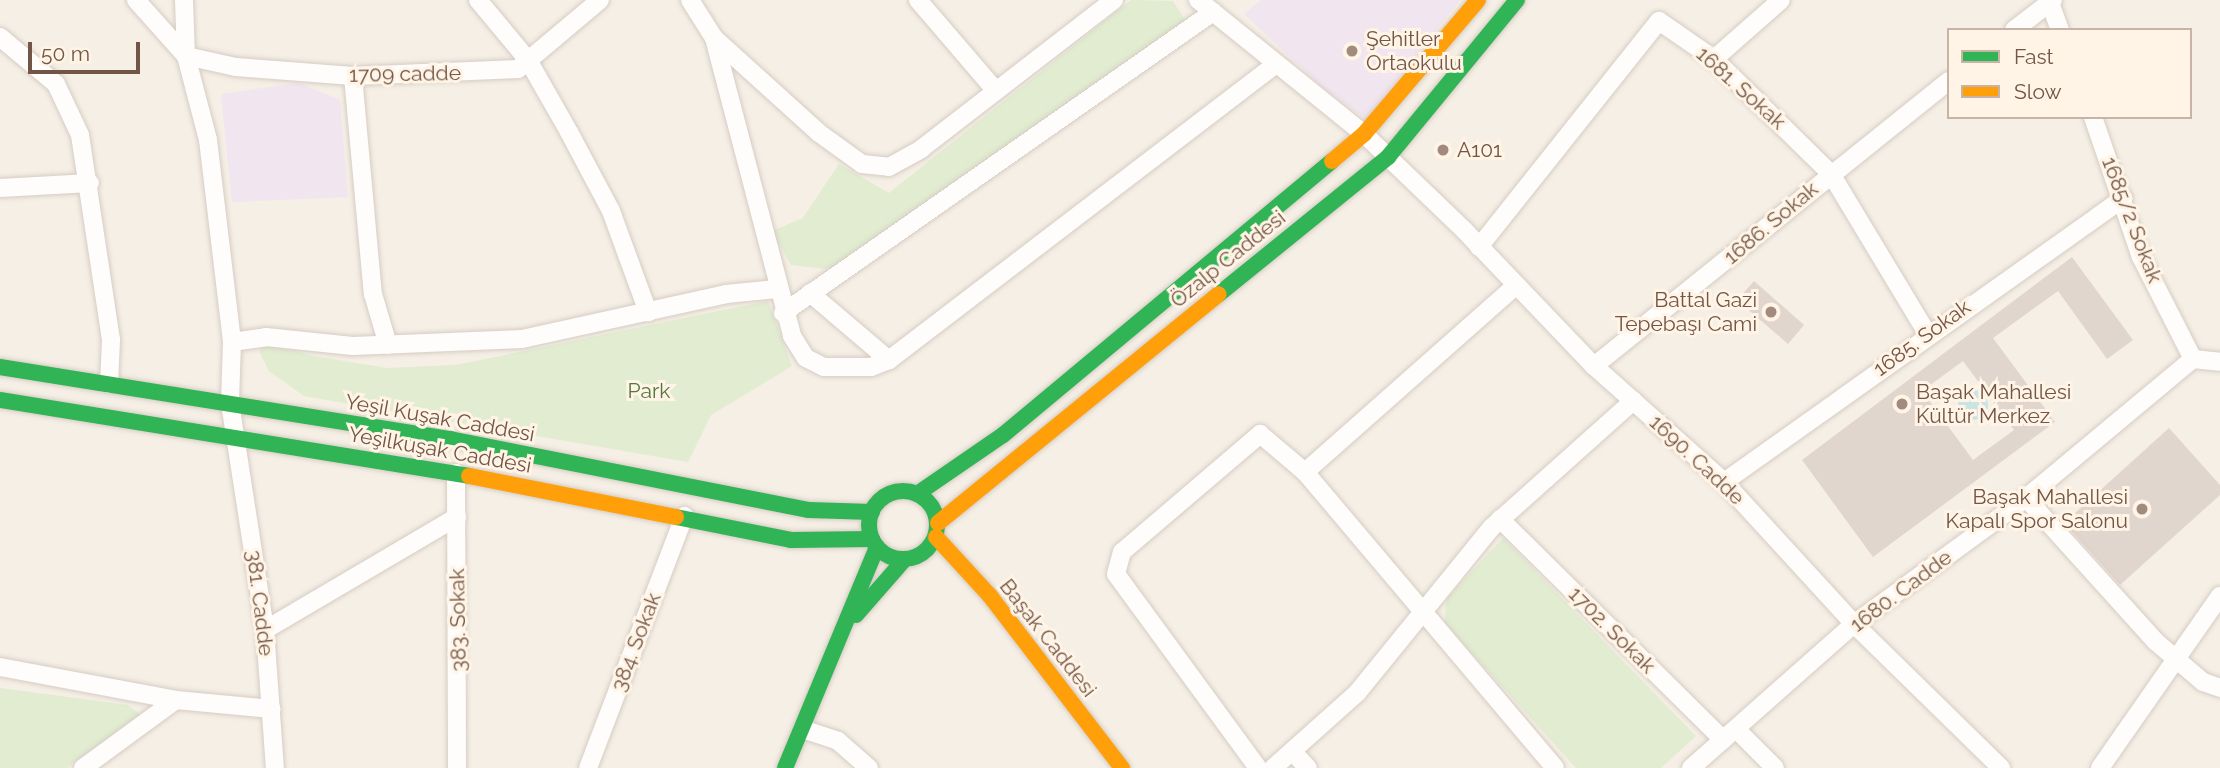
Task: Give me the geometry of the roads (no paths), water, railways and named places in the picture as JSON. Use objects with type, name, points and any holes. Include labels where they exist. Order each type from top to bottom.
[{"type":"main road","name":"Özalp Caddesi","points":[[917,494],[1003,435],[1364,134],[1478,0]]},
{"type":"main road","name":"Özalp Caddesi","points":[[937,530],[1388,157],[1517,0]]},
{"type":"main road","name":"Yeşil Kuşak Caddesi","points":[[0,367],[450,439],[809,510],[872,512]]},
{"type":"main road","name":"Yeşilkuşak Caddesi","points":[[0,400],[456,473],[684,516],[791,540],[874,543]]},
{"type":"main road","points":[[785,768],[842,631],[874,543],[872,512],[886,496],[917,494],[933,509],[937,530],[923,553],[904,560],[842,631]]},
{"type":"main road","name":"Başak Caddesi","points":[[937,530],[1122,768]]},
{"type":"main road","points":[[874,543],[904,560]]},
{"type":"street","points":[[136,0],[186,56]]},
{"type":"street","points":[[184,0],[186,56]]},
{"type":"street","points":[[478,0],[528,60],[611,211],[648,312]]},
{"type":"street","name":"1709 cadde","points":[[186,56],[236,67],[353,76],[518,69],[600,0]]},
{"type":"street","points":[[690,0],[714,38],[819,133],[862,164],[889,167],[996,91],[1114,0]]},
{"type":"street","points":[[918,0],[996,91]]},
{"type":"street","name":"1690. Cadde","points":[[1198,0],[1364,134],[1479,247],[1594,366],[1724,482],[1854,624],[2001,768]]},
{"type":"street","points":[[1714,59],[1782,0]]},
{"type":"street","points":[[2017,28],[2051,1],[2059,28]]},
{"type":"street","points":[[783,313],[1213,12]]},
{"type":"street","name":"1681. Sokak","points":[[1479,247],[1659,22],[1714,59],[1831,174],[1927,333]]},
{"type":"street","points":[[0,37],[56,84],[80,135],[90,183],[111,340],[109,384]]},
{"type":"street","points":[[714,38],[783,313],[806,358],[824,367],[871,366],[889,360],[1276,64]]},
{"type":"street","name":"381. Cadde","points":[[186,56],[208,140],[232,342],[230,403],[238,438],[265,630],[275,768]]},
{"type":"street","points":[[353,76],[373,294],[388,345]]},
{"type":"street","name":"1686. Sokak","points":[[1594,366],[1947,83]]},
{"type":"street","name":"1685/2 Sokak","points":[[2094,119],[2141,257],[2193,359]]},
{"type":"street","points":[[0,188],[90,183]]},
{"type":"street","name":"1685. Sokak","points":[[1724,482],[1927,333],[2123,198]]},
{"type":"street","points":[[1306,472],[1516,285]]},
{"type":"street","points":[[232,342],[266,337],[388,345],[522,339],[648,312],[777,289]]},
{"type":"street","points":[[810,293],[889,360]]},
{"type":"street","points":[[2193,359],[2220,362]]},
{"type":"street","name":"1680. Cadde","points":[[1691,768],[1854,624],[2025,498],[2193,359]]},
{"type":"street","points":[[1273,768],[1357,693],[1500,519],[1633,401]]},
{"type":"street","points":[[1258,768],[1116,574],[1122,552],[1260,434],[1306,472],[1555,768]]},
{"type":"street","name":"383. Sokak","points":[[456,473],[457,768]]},
{"type":"street","points":[[2025,498],[2179,662],[2220,688]]},
{"type":"street","name":"384. Sokak","points":[[588,768],[684,516]]},
{"type":"street","points":[[265,630],[457,517]]},
{"type":"street","name":"1702. Sokak","points":[[1500,519],[1729,734],[1775,768]]},
{"type":"street","points":[[2100,768],[2179,662],[2220,596]]},
{"type":"street","points":[[0,667],[176,700],[272,709]]},
{"type":"street","points":[[83,768],[176,700]]},
{"type":"street","points":[[802,729],[838,741],[869,768]]},
{"type":"street","points":[[1292,751],[1308,768]]},
{"type":"water","points":[[1973,390],[1979,391],[1987,399],[1987,411],[1979,419],[1973,420],[1967,419],[1959,411],[1958,405],[1959,399],[1967,391]]},
{"type":"place","name":"Şehitler Ortaokulu","points":[[1352,51]]},
{"type":"place","name":"A101","points":[[1443,150]]},
{"type":"place","name":"Battal Gazi Tepebaşı Cami","points":[[1771,312]]},
{"type":"place","name":"Başak Mahallesi Kültür Merkez","points":[[1902,404]]},
{"type":"place","name":"Başak Mahallesi Kapalı Spor Salonu","points":[[2142,509]]},
{"type":"park label","name":"Park","points":[[649,391]]}]
